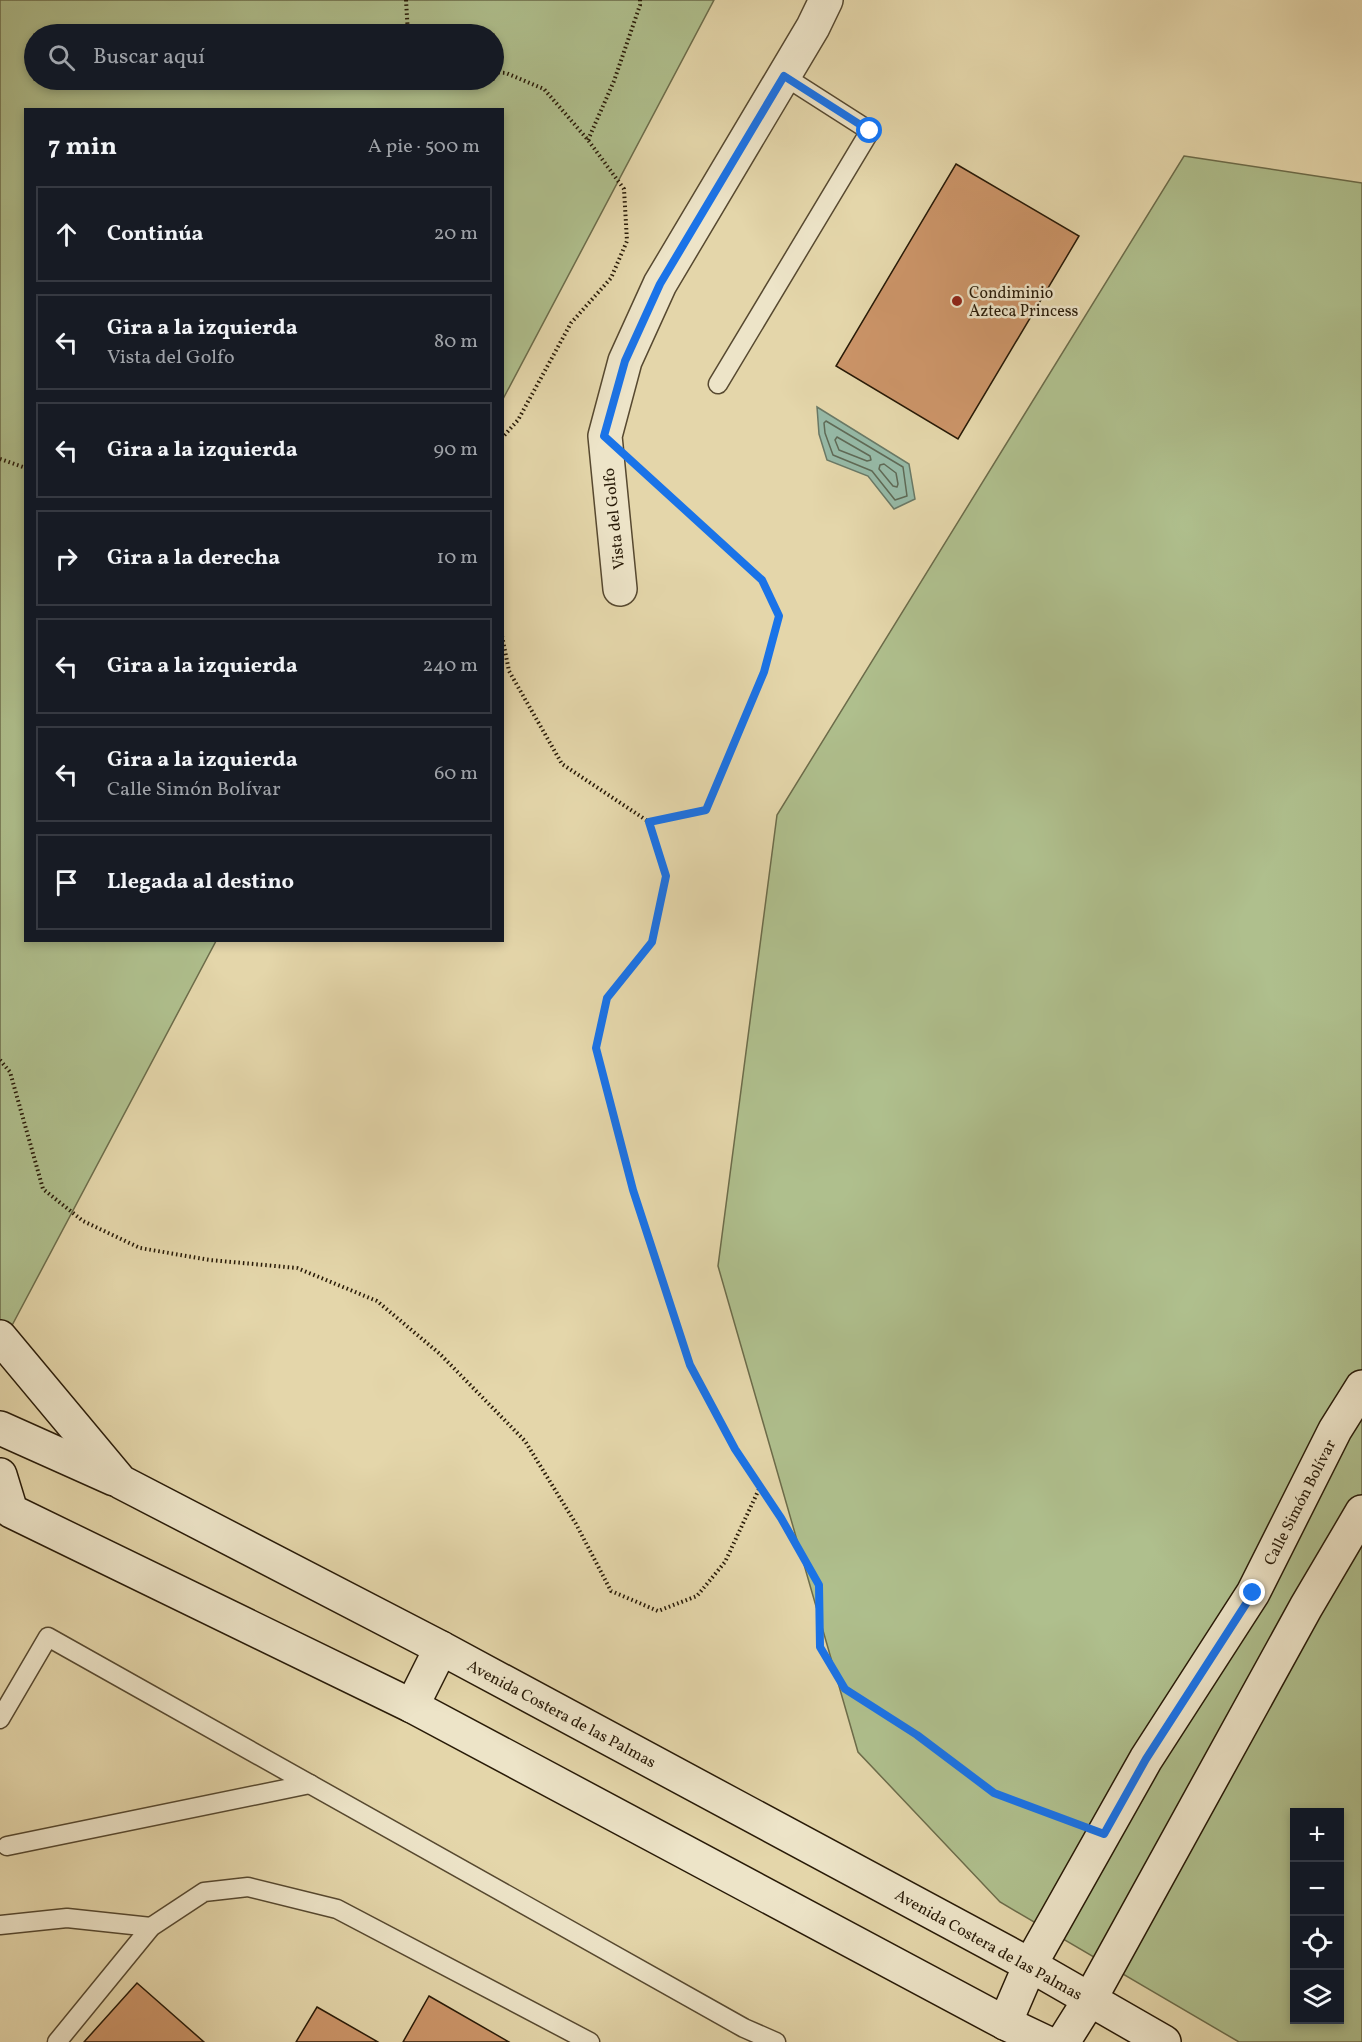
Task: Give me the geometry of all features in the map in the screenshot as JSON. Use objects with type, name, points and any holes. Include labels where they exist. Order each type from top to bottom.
[{"type":"main road","name":"Vista del Golfo","points":[[620,589],[604,436],[625,361],[660,284],[784,76],[826,0]]},
{"type":"main road","name":"Avenida Costera de las Palmas","points":[[0,1336],[121,1482],[441,1648],[1030,1965],[1164,2042]]},
{"type":"main road","name":"Calle Simón Bolívar","points":[[1001,2033],[1030,1965],[1146,1759],[1253,1593],[1335,1430],[1362,1387]]},
{"type":"main road","points":[[0,1428],[121,1482]]},
{"type":"main road","points":[[0,1475],[4,1515],[411,1706],[1001,2033],[1045,2042]]},
{"type":"main road","points":[[1063,2042],[1090,1999],[1306,1607],[1362,1512]]},
{"type":"main road","points":[[411,1706],[441,1648]]},
{"type":"lane","points":[[718,384],[870,131],[784,76]]},
{"type":"lane","points":[[0,1719],[48,1637],[734,2022],[776,2042]]},
{"type":"lane","points":[[7,1846],[310,1784]]},
{"type":"lane","points":[[57,2042],[151,1927],[204,1892],[248,1887],[337,1909],[590,2042]]},
{"type":"lane","points":[[0,1925],[67,1918],[151,1927]]},
{"type":"path","points":[[406,0],[407,24]]},
{"type":"path","points":[[588,140],[614,81],[640,0]]},
{"type":"path","points":[[504,74],[544,89],[588,140],[624,189],[627,241],[611,278],[571,323],[518,420],[504,436]]},
{"type":"path","points":[[604,436],[762,580],[779,616],[764,672],[706,810],[649,822]]},
{"type":"path","points":[[0,459],[24,467]]},
{"type":"path","points":[[504,646],[509,671],[562,764],[649,822],[666,876],[652,942],[607,998],[596,1048],[633,1190],[690,1365],[735,1449],[781,1518],[819,1585],[820,1647],[845,1689],[917,1735],[994,1793],[1104,1834]]},
{"type":"path","points":[[0,1060],[10,1071],[43,1189],[83,1221],[140,1248],[210,1260],[297,1268],[377,1301],[440,1354],[525,1441],[576,1524],[611,1590],[658,1611],[697,1596],[725,1562],[760,1486]]},
{"type":"shaded area","points":[[0,0],[714,0],[504,397],[504,108],[24,108],[24,942],[215,942],[0,1348]]},
{"type":"shaded area","points":[[1184,156],[1362,183],[1362,2042],[1239,2042],[1000,1902],[858,1752],[718,1266],[777,815]]},
{"type":"water","points":[[817,407],[909,464],[915,499],[894,509],[868,476],[827,460],[819,434]]},
{"type":"building","name":"Condiminio Azteca Princess","points":[[956,164],[1079,236],[958,439],[836,366]]},
{"type":"building","points":[[137,1983],[204,2042],[84,2042]]},
{"type":"building","points":[[429,1996],[509,2042],[403,2042]]},
{"type":"building","points":[[317,2007],[378,2042],[296,2042]]},
{"type":"place","name":"Condiminio Azteca Princess","points":[[957,301]]},
{"type":"route","points":[[870,131],[784,76],[660,284],[625,361],[604,436],[762,580],[779,616],[764,672],[706,810],[649,822],[666,876],[652,942],[607,998],[596,1048],[633,1190],[690,1365],[735,1449],[781,1518],[819,1585],[820,1647],[845,1689],[917,1735],[994,1793],[1104,1834],[1146,1759],[1253,1593]]}]
